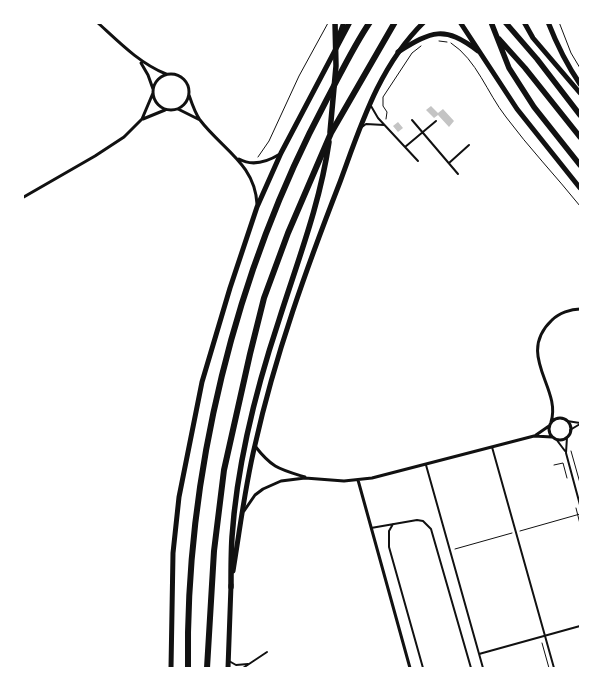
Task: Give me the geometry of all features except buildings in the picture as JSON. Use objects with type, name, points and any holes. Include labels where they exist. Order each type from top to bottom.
[{"type":"highway","points":[[231,587],[232,537],[245,447],[278,320],[313,219],[322,181],[333,108],[336,66],[335,22]]},
{"type":"highway","points":[[188,668],[193,547],[200,483],[230,343],[252,273],[286,183],[309,132],[370,22]]},
{"type":"highway","points":[[207,668],[214,551],[224,470],[264,298],[288,233],[331,133],[395,22]]},
{"type":"highway","points":[[484,22],[525,68],[580,137]]},
{"type":"highway","points":[[491,22],[509,68],[534,107],[580,166]]},
{"type":"highway","points":[[504,22],[537,59],[580,115]]},
{"type":"main road","points":[[326,67],[344,22]]},
{"type":"main road","points":[[171,668],[173,553],[179,497],[202,382],[230,288],[257,208],[281,153],[350,22]]},
{"type":"main road","points":[[228,668],[231,587],[254,446],[283,343],[332,203],[370,104],[398,52],[424,22]]},
{"type":"main road","points":[[460,22],[517,109],[580,188]]},
{"type":"main road","points":[[524,22],[533,38],[580,92]]},
{"type":"main road","points":[[548,22],[556,42],[580,84]]},
{"type":"main road","points":[[398,52],[418,39],[439,33],[448,34],[465,42],[483,56]]},
{"type":"street","points":[[98,22],[149,67],[184,79],[189,89],[189,95],[201,120],[236,158],[253,182],[257,208]]},
{"type":"street","points":[[139,60],[148,75],[155,100],[159,106],[165,109]]},
{"type":"street","points":[[142,119],[157,80],[166,74]]},
{"type":"street","points":[[178,109],[183,106],[189,95]]},
{"type":"street","points":[[22,198],[96,156],[124,137],[142,119],[165,109],[178,109],[201,120]]},
{"type":"street","points":[[236,158],[251,163],[272,159],[281,153]]},
{"type":"street","points":[[552,406],[550,433],[556,439],[562,440],[567,437],[570,430],[567,421],[561,418],[552,406],[538,355],[541,336],[546,326],[554,318],[565,312],[580,309]]},
{"type":"street","points":[[534,436],[558,418],[561,418]]},
{"type":"street","points":[[243,512],[248,503],[263,489],[281,481],[305,478],[344,481],[358,480],[392,474],[534,436],[552,436]]},
{"type":"street","points":[[254,446],[275,467],[305,478]]},
{"type":"street","points":[[358,480],[410,668]]},
{"type":"lane","points":[[370,104],[378,118],[418,161]]},
{"type":"lane","points":[[412,120],[458,174]]},
{"type":"lane","points":[[405,147],[436,121]]},
{"type":"lane","points":[[360,129],[366,124],[384,125]]},
{"type":"lane","points":[[449,163],[469,145]]},
{"type":"lane","points":[[567,421],[580,423]]},
{"type":"lane","points":[[570,430],[580,423]]},
{"type":"lane","points":[[567,437],[566,453],[580,505]]},
{"type":"lane","points":[[556,439],[566,453]]},
{"type":"lane","points":[[492,448],[554,668]]},
{"type":"lane","points":[[426,465],[483,668]]},
{"type":"lane","points":[[371,528],[417,520],[423,521],[431,529],[471,668]]},
{"type":"lane","points":[[393,524],[389,531],[389,547],[423,668]]},
{"type":"lane","points":[[478,654],[580,626]]},
{"type":"lane","points":[[243,668],[267,652]]},
{"type":"lane","points":[[228,661],[244,666],[252,663]]},
{"type":"path","points":[[251,163],[264,150],[299,76],[318,44],[328,22]]},
{"type":"path","points":[[559,22],[571,53],[580,68]]},
{"type":"path","points":[[437,40],[450,42],[460,49],[472,64],[505,116],[580,206]]},
{"type":"path","points":[[384,125],[387,114],[382,106],[383,97],[412,54],[425,43]]},
{"type":"path","points":[[571,448],[580,483]]},
{"type":"path","points":[[554,465],[563,463],[570,485]]},
{"type":"path","points":[[575,505],[580,524]]}]
